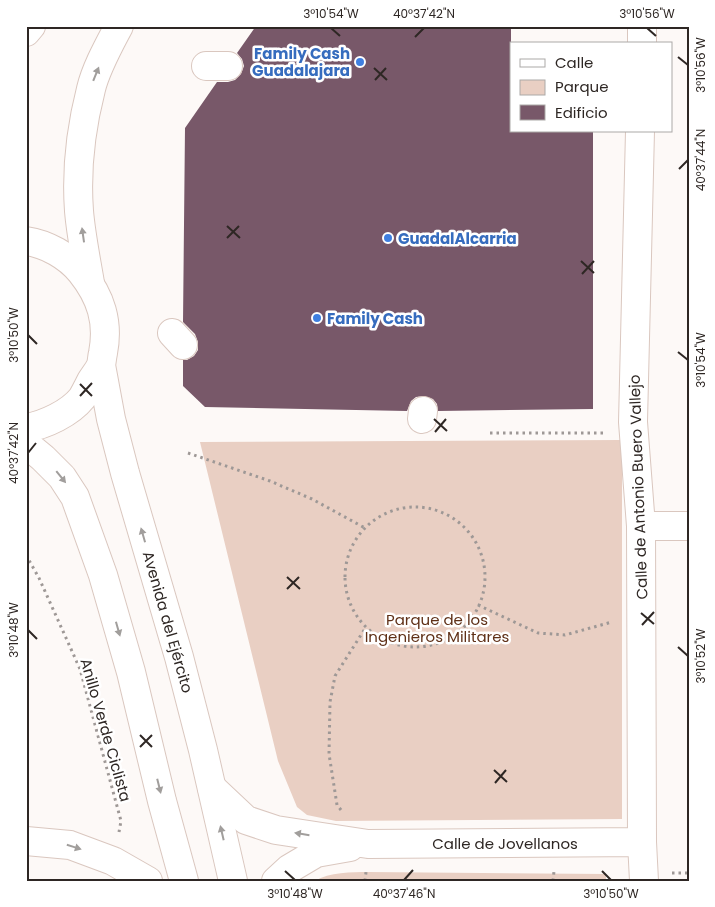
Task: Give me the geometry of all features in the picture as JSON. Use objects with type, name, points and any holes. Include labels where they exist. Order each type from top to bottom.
[{"type":"main road","points":[[26,32],[32,26]]},
{"type":"main road","points":[[90,283],[79,211],[78,166],[91,88],[106,50],[119,26]]},
{"type":"main road","points":[[642,26],[642,42]]},
{"type":"main road","name":"Calle de Antonio Buero Vallejo","points":[[640,132],[633,422],[641,526],[642,842],[644,881]]},
{"type":"main road","points":[[26,241],[57,251],[75,265],[90,283],[99,300],[104,322],[105,340],[101,365],[81,399],[63,415],[39,426],[26,428]]},
{"type":"main road","name":"Avenida del Ejército","points":[[101,365],[111,420],[180,657],[233,881]]},
{"type":"main road","points":[[26,444],[62,477],[75,497],[91,540],[131,672],[162,801],[184,881]]},
{"type":"main road","points":[[641,526],[689,526]]},
{"type":"main road","name":"Calle de Jovellanos","points":[[212,788],[246,820],[276,830],[368,844],[642,842]]},
{"type":"main road","points":[[26,841],[70,845],[113,861],[148,881]]},
{"type":"main road","name":"Calle de Jovellanos","points":[[276,881],[289,869],[316,853],[368,844]]},
{"type":"path","points":[[490,433],[634,433]]},
{"type":"path","points":[[188,453],[270,481],[312,500],[365,528]]},
{"type":"path","points":[[410,507],[427,508],[444,513],[458,522],[470,534],[484,564],[482,598],[474,614],[464,627],[451,637],[435,644],[418,647],[402,646],[386,641],[371,633],[359,621],[350,606],[344,573],[354,541],[365,528],[378,517],[394,510],[410,507]]},
{"type":"path","name":"Anillo Verde Ciclista","points":[[26,555],[39,578],[80,670],[121,822],[113,861]]},
{"type":"path","points":[[478,605],[538,633],[565,635],[641,613]]},
{"type":"path","points":[[366,627],[335,676],[330,702],[329,754],[337,805],[368,844]]},
{"type":"green space","name":"Parque de los Ingenieros Militares","points":[[622,440],[622,819],[336,821],[307,815],[297,807],[278,761],[200,442]]},
{"type":"green space","points":[[368,872],[606,874],[606,881],[315,881],[334,874]]},
{"type":"building","name":"GuadalAlcarria","points":[[256,26],[511,26],[510,132],[593,132],[593,409],[438,411],[437,404],[433,399],[424,396],[416,397],[411,401],[407,411],[205,407],[183,386],[183,360],[194,356],[198,350],[195,334],[183,322],[185,128],[217,82],[235,80],[241,74],[244,66],[242,59],[237,53]]},
{"type":"place","name":"Family Cash Guadalajara","points":[[360,62]]},
{"type":"place","name":"GuadalAlcarria","points":[[388,238]]},
{"type":"place","name":"Family Cash","points":[[317,318]]}]
